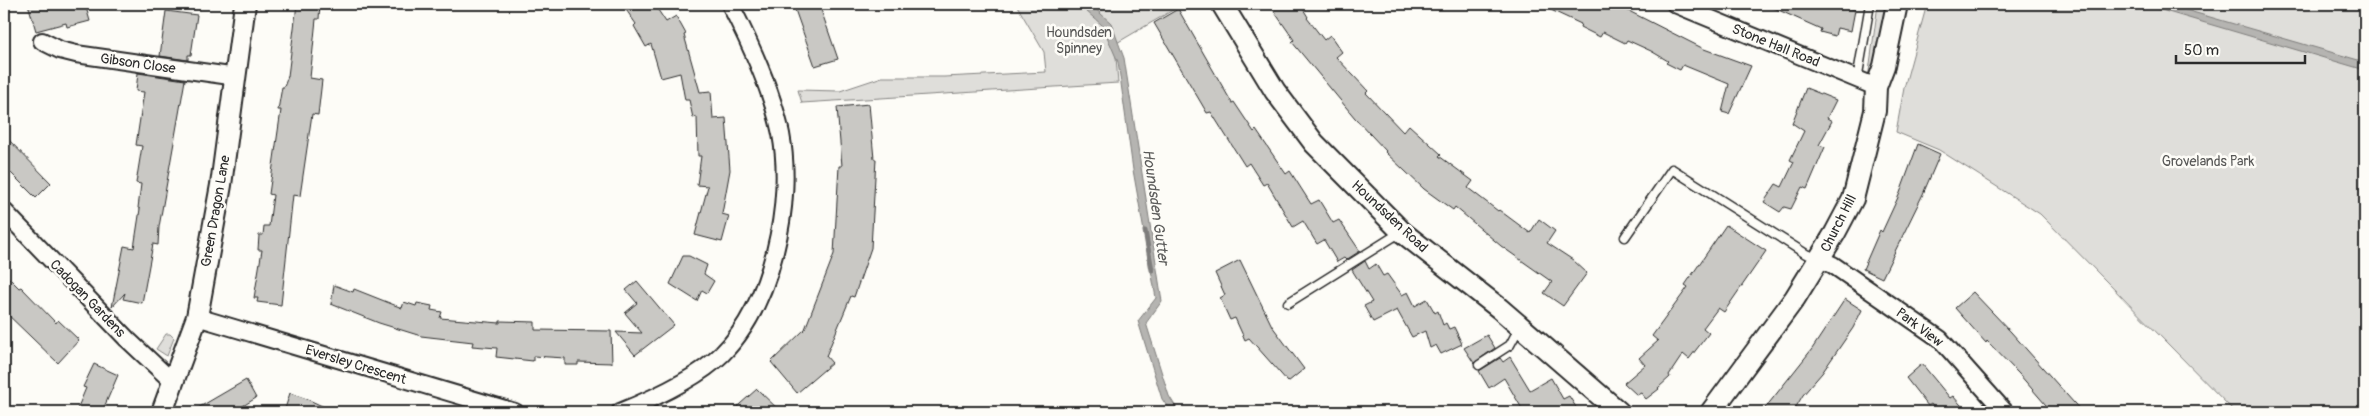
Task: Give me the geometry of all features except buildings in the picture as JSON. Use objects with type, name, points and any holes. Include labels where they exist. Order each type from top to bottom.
[{"type":"street","name":"Green Dragon Lane","points":[[162,412],[197,317],[221,185],[237,77],[245,4]]},
{"type":"street","points":[[620,412],[640,404],[702,370],[722,355],[743,329],[763,292],[775,249],[783,210],[784,170],[781,134],[770,96],[730,4]]},
{"type":"street","name":"Houndsden Road","points":[[1222,4],[1274,91],[1314,142],[1402,232],[1520,326],[1618,412]]},
{"type":"street","name":"Stone Hall Road","points":[[1675,4],[1876,87]]},
{"type":"street","name":"Church Hill","points":[[1711,412],[1795,298],[1820,259],[1853,199],[1875,111],[1876,87],[1884,66],[1897,4]]},
{"type":"street","name":"Gibson Close","points":[[42,41],[60,50],[76,54],[237,77]]},
{"type":"street","name":"Cadogan Gardens","points":[[4,211],[127,339],[174,383]]},
{"type":"street","name":"Park View","points":[[1820,259],[1833,265],[1940,339],[2005,412]]},
{"type":"street","name":"Eversley Crescent","points":[[197,317],[515,412]]},
{"type":"lane","points":[[1857,80],[1870,4]]},
{"type":"lane","points":[[1625,237],[1672,169],[1806,254],[1820,259]]},
{"type":"lane","points":[[1288,303],[1402,232]]},
{"type":"lane","points":[[1479,365],[1510,346],[1520,326]]},
{"type":"green space","name":"Houndsden Spinney","points":[[1016,4],[1183,4],[1115,44],[1118,83],[802,103],[798,90],[840,91],[882,77],[944,77],[1046,72],[1044,52]]},
{"type":"green space","points":[[1878,4],[1890,4],[1877,79],[1868,79]]},
{"type":"green space","name":"Grovelands Park","points":[[1927,4],[2365,4],[2365,412],[2235,412],[2040,214],[1939,150],[1896,132],[1904,88]]},
{"type":"green space","points":[[166,334],[170,334],[174,338],[167,356],[156,349]]},
{"type":"shaded area","points":[[1078,4],[1090,4],[1111,23],[1124,58],[1162,301],[1146,323],[1169,396],[1179,412],[1171,412],[1162,399],[1138,321],[1156,298],[1133,170],[1118,62],[1102,25]]},
{"type":"shaded area","points":[[2141,4],[2165,4],[2365,62],[2365,70]]},
{"type":"waterway","name":"Houndsden Gutter","points":[[1145,231],[1152,270]]}]
